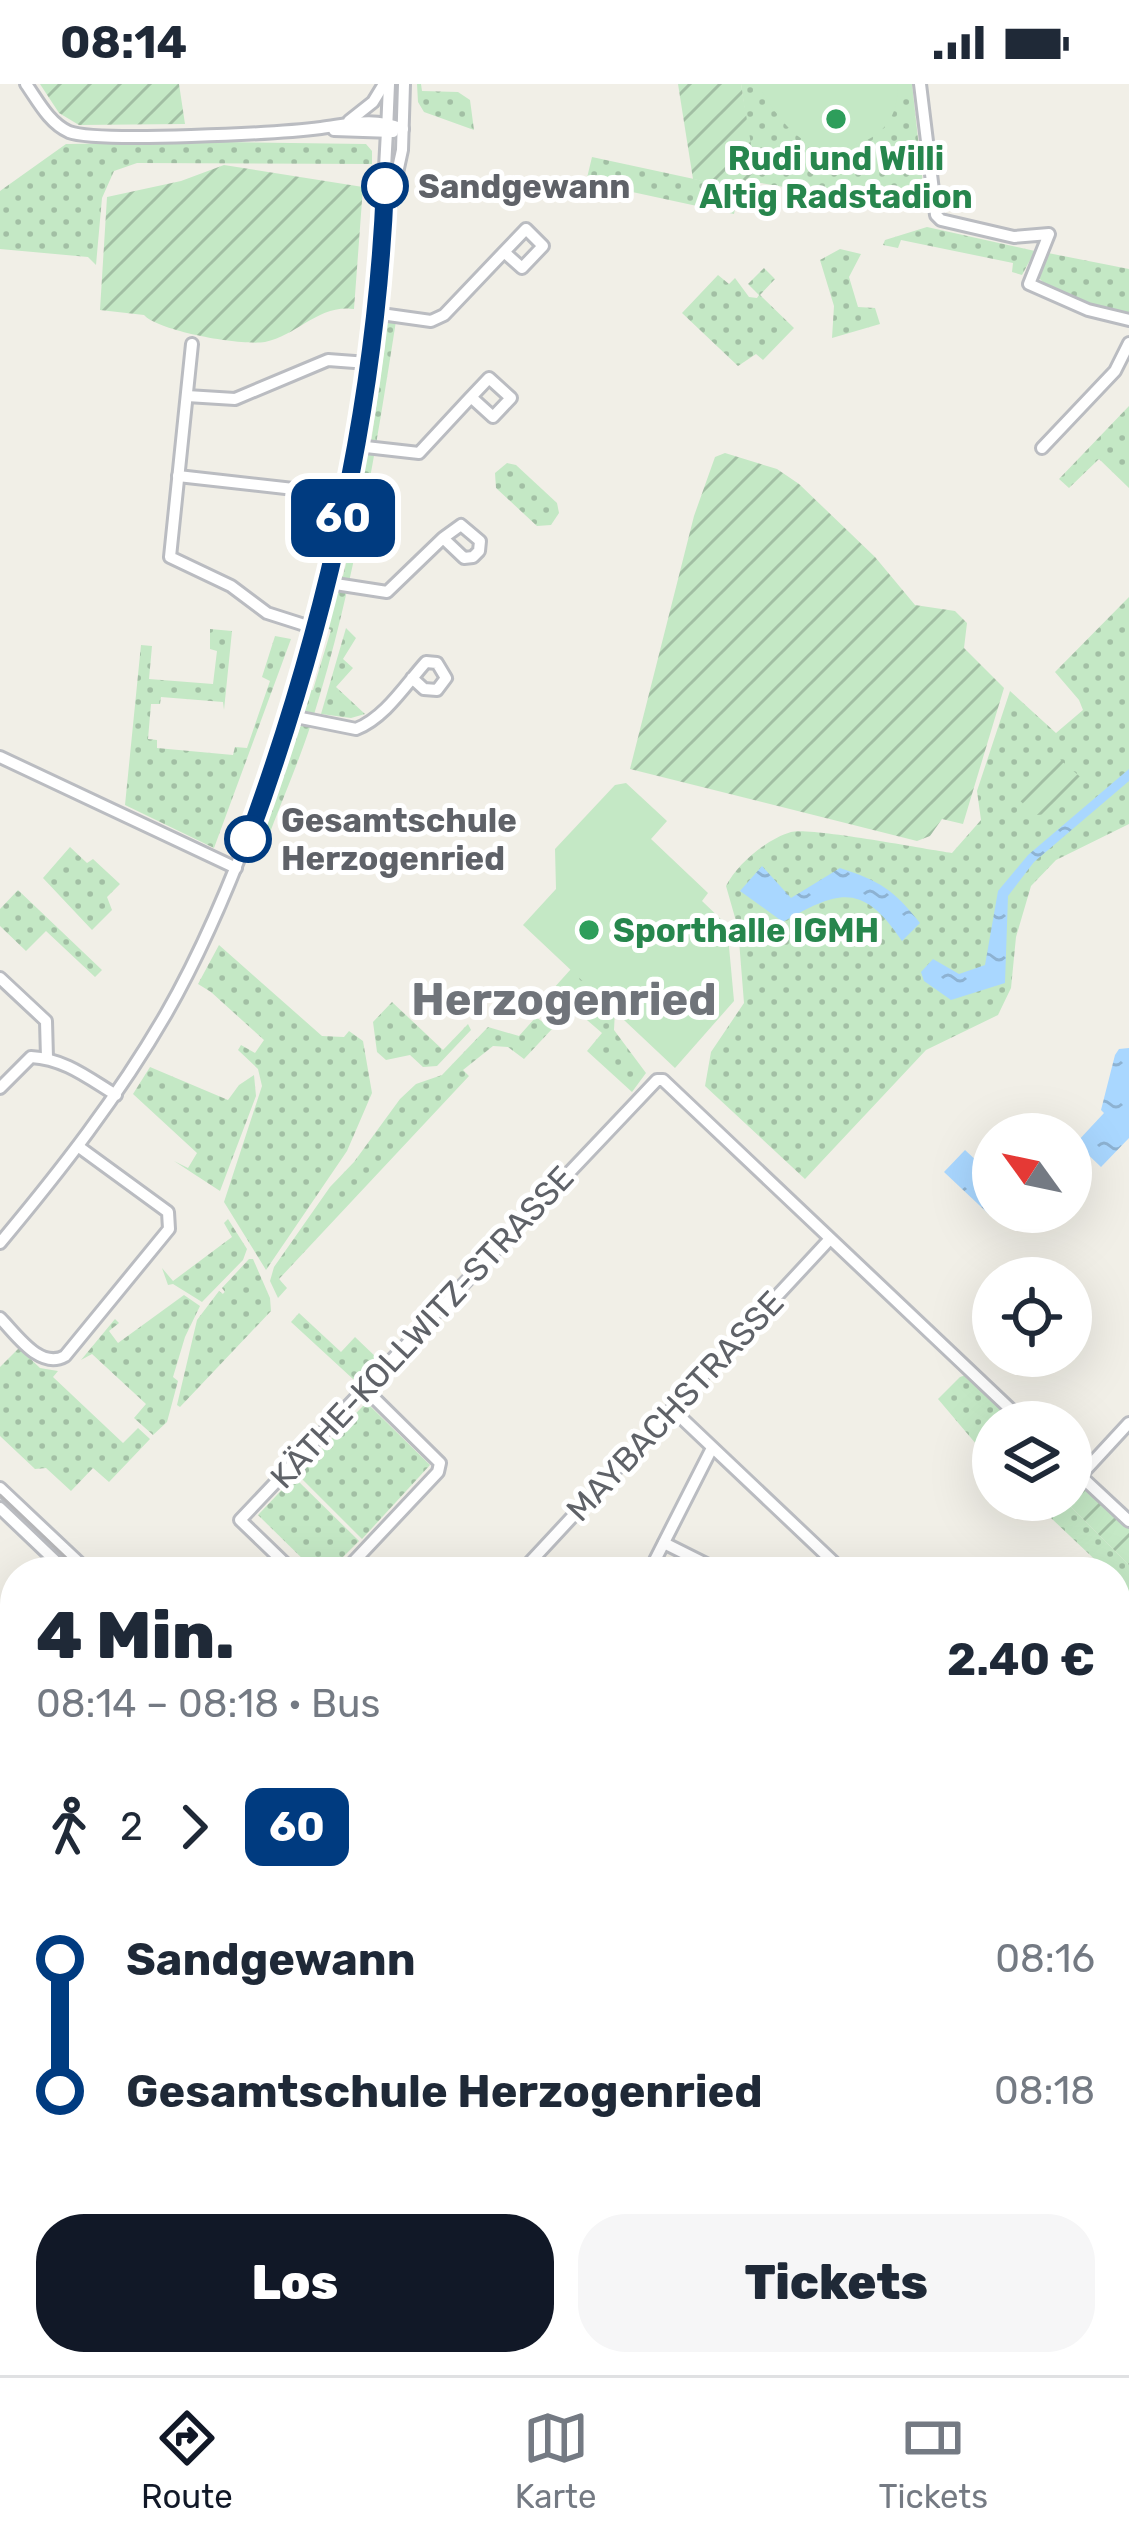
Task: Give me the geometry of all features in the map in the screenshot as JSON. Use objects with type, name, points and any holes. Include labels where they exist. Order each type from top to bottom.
[{"type":"street","points":[[26,84],[50,119],[83,136],[403,129]]},
{"type":"street","points":[[325,128],[349,121],[387,84]]},
{"type":"street","points":[[383,237],[387,84]]},
{"type":"street","points":[[0,1243],[80,1148],[172,1002],[236,868],[291,716],[329,583],[357,446],[383,237],[403,129],[404,84]]},
{"type":"street","points":[[920,84],[936,215],[1014,237],[1049,234],[1029,284],[1088,310],[1129,320]]},
{"type":"street","points":[[349,121],[388,128]]},
{"type":"street","points":[[374,313],[431,321],[444,315],[504,252]]},
{"type":"street","points":[[1042,448],[1115,371],[1129,343]]},
{"type":"street","points":[[191,344],[170,557],[231,586],[267,614],[317,629]]},
{"type":"street","points":[[187,396],[236,399],[328,360],[368,363]]},
{"type":"street","points":[[357,446],[418,453],[471,397]]},
{"type":"street","points":[[178,476],[347,495]]},
{"type":"street","points":[[329,583],[387,592],[443,538]]},
{"type":"street","points":[[291,716],[337,726],[365,726],[412,678]]},
{"type":"street","points":[[0,757],[236,868]]},
{"type":"street","points":[[0,978],[46,1021],[47,1058]]},
{"type":"street","points":[[0,1088],[31,1058],[47,1058],[63,1062],[116,1095]]},
{"type":"street","name":"KÄTHE-KOLLWITZ-STRASSE","points":[[278,1557],[240,1520],[657,1080],[663,1080],[829,1240]]},
{"type":"street","points":[[0,1318],[44,1360],[65,1356],[169,1229],[168,1212],[80,1148]]},
{"type":"street","points":[[829,1240],[1002,1401]]},
{"type":"street","name":"MAYBACHSTRASSE","points":[[535,1557],[829,1240]]},
{"type":"street","points":[[358,1557],[438,1472],[440,1462],[364,1388]]},
{"type":"street","points":[[672,1409],[828,1557]]},
{"type":"street","points":[[1092,1457],[1129,1423]]},
{"type":"street","points":[[657,1557],[712,1448]]},
{"type":"street","points":[[1092,1486],[1129,1521]]},
{"type":"street","points":[[0,1488],[72,1557]]},
{"type":"street","points":[[0,1508],[51,1557]]},
{"type":"street","points":[[664,1543],[692,1557]]},
{"type":"green space","points":[[40,84],[179,84],[185,124],[79,125],[59,113]]},
{"type":"green space","points":[[417,84],[422,91],[458,92],[470,100],[474,130],[424,112]]},
{"type":"green space","points":[[678,84],[741,84],[759,193],[693,179]]},
{"type":"green space","points":[[741,84],[912,84],[926,211],[755,182]]},
{"type":"green space","name":"Rudi und Willi Altig Radstadion","points":[[758,84],[897,84],[897,96],[886,125],[870,138],[848,146],[849,155],[818,148],[794,133]]},
{"type":"green space","points":[[66,144],[366,144],[372,151],[372,164],[137,163],[114,171],[102,198],[96,265],[88,257],[0,249],[0,191]]},
{"type":"green space","points":[[592,157],[759,193],[756,201],[737,198],[734,214],[586,182]]},
{"type":"green space","points":[[224,165],[363,187],[354,309],[330,311],[277,338],[253,343],[165,327],[144,315],[100,310],[107,197],[181,181]]},
{"type":"green space","points":[[927,227],[1035,251],[1022,275],[1012,272],[1013,263],[901,240],[898,248],[883,245],[885,240]]},
{"type":"green space","points":[[840,249],[861,254],[849,277],[858,307],[875,308],[880,324],[832,338],[834,306],[820,260]]},
{"type":"green space","points":[[1048,253],[1129,269],[1129,314],[1053,290],[1037,275]]},
{"type":"green space","points":[[764,268],[775,279],[760,295],[794,328],[763,360],[756,354],[738,366],[682,313],[718,275],[729,284],[735,278],[749,297],[757,298],[748,284]]},
{"type":"green space","points":[[382,319],[396,321],[371,473],[339,623],[296,767],[266,843],[254,846],[302,722],[295,719],[304,689],[313,690],[331,630],[323,626],[336,576],[343,576],[359,510],[352,507],[365,443],[371,443],[385,344],[379,342]]},
{"type":"green space","points":[[1129,406],[1129,488],[1099,459],[1069,488],[1059,479]]},
{"type":"green space","points":[[725,453],[777,469],[799,484],[875,557],[915,605],[955,611],[967,623],[964,648],[1004,688],[963,824],[942,819],[930,836],[917,841],[630,769],[694,516],[715,457]]},
{"type":"green space","points":[[507,463],[516,465],[557,503],[559,513],[551,525],[537,526],[496,488],[495,473]]},
{"type":"green space","points":[[1129,597],[1129,824],[1056,860],[1031,886],[1016,937],[1011,988],[998,1015],[926,1050],[805,1179],[705,1086],[711,1052],[744,1003],[738,928],[726,886],[754,853],[791,832],[843,835],[952,853],[981,820],[977,791],[1010,691],[1056,733],[1083,710],[1055,672]]},
{"type":"green space","points":[[346,628],[356,638],[343,659],[353,668],[336,687],[365,714],[351,718],[321,714]]},
{"type":"green space","points":[[210,629],[232,631],[224,710],[223,702],[161,697],[160,704],[151,704],[148,739],[157,740],[157,748],[233,755],[235,747],[247,748],[270,681],[262,677],[275,636],[291,639],[214,848],[125,805],[141,645],[152,646],[149,679],[213,684],[217,651],[210,649]]},
{"type":"green space","points":[[1058,758],[1084,780],[1051,814],[1036,815],[1019,800]]},
{"type":"green space","points":[[626,783],[667,821],[651,839],[708,893],[702,901],[727,925],[734,1001],[675,1068],[523,925],[556,889],[555,849],[615,785]]},
{"type":"green space","points":[[70,847],[87,863],[93,859],[120,884],[107,897],[112,910],[92,930],[43,878]]},
{"type":"green space","points":[[18,890],[102,970],[95,977],[46,931],[26,951],[0,926],[0,909]]},
{"type":"green space","points":[[219,945],[322,1036],[344,1037],[349,1031],[363,1041],[372,1093],[347,1151],[266,1270],[224,1202],[262,1086],[258,1069],[238,1050],[241,1045],[255,1053],[264,1040],[198,984]]},
{"type":"green space","points":[[571,969],[615,1010],[614,1030],[646,1073],[632,1092],[587,1051],[602,1033],[573,1008],[558,1024],[544,1011],[544,999]]},
{"type":"green space","points":[[392,1002],[443,1050],[468,1024],[471,1030],[437,1066],[423,1067],[410,1055],[386,1060],[377,1052],[373,1022]]},
{"type":"green space","points":[[536,1017],[552,1029],[524,1059],[508,1047],[493,1046],[463,1070],[469,1076],[279,1279],[287,1288],[278,1298],[270,1281],[274,1267],[400,1099],[416,1084],[442,1075],[488,1027],[519,1036]]},
{"type":"green space","points":[[150,1067],[228,1100],[254,1075],[256,1096],[220,1191],[174,1161],[188,1168],[197,1153],[133,1094]]},
{"type":"green space","points":[[228,1219],[247,1249],[243,1260],[202,1302],[168,1285],[162,1268],[173,1281],[232,1237],[224,1223]]},
{"type":"green space","points":[[253,1259],[271,1311],[180,1407],[197,1320],[219,1291],[223,1294],[222,1288]]},
{"type":"green space","points":[[184,1295],[200,1306],[173,1377],[178,1381],[167,1422],[153,1435],[134,1418],[146,1404],[92,1354],[81,1360],[115,1319],[119,1323],[109,1331],[118,1343]]},
{"type":"green space","points":[[299,1313],[341,1352],[355,1337],[378,1359],[353,1379],[291,1322]]},
{"type":"green space","points":[[19,1348],[40,1368],[58,1371],[53,1377],[123,1443],[138,1428],[150,1439],[109,1482],[93,1468],[71,1491],[46,1468],[35,1469],[0,1436],[0,1367]]},
{"type":"green space","points":[[966,1375],[995,1401],[972,1401],[972,1439],[938,1399]]},
{"type":"green space","points":[[369,1405],[430,1465],[362,1539],[297,1474]]},
{"type":"green space","points":[[294,1477],[359,1541],[343,1557],[301,1557],[258,1515]]},
{"type":"green space","points":[[1092,1493],[1129,1527],[1129,1557],[1121,1557],[1085,1521],[1092,1521]]},
{"type":"green space","points":[[1054,1521],[1085,1521],[1121,1557],[1092,1557]]},
{"type":"water","points":[[1129,769],[1129,781],[1034,862],[1008,896],[1005,983],[951,1000],[924,981],[921,972],[933,959],[959,974],[985,965],[998,891],[1028,855]]},
{"type":"water","points":[[762,866],[791,898],[840,868],[854,873],[885,888],[920,923],[902,941],[875,909],[849,897],[820,903],[783,922],[740,891]]},
{"type":"water","points":[[1129,1048],[1129,1138],[1101,1167],[1092,1158],[1092,1126],[1104,1113],[1101,1110],[1119,1049]]},
{"type":"water","points":[[965,1150],[972,1156],[972,1198],[944,1172]]},
{"type":"tram line","points":[[0,1495],[65,1557]]},
{"type":"bus line","name":"60","points":[[248,839],[291,716],[329,583],[357,446],[385,186]]},
{"type":"place","name":"Rudi und Willi Altig Radstadion","points":[[836,119]]},
{"type":"place","name":"Sandgewann","points":[[385,186]]},
{"type":"place","name":"Gesamtschule Herzogenried","points":[[248,839]]},
{"type":"place","name":"Sporthalle IGMH","points":[[589,930]]},
{"type":"district","name":"Herzogenried","points":[[564,999]]}]
